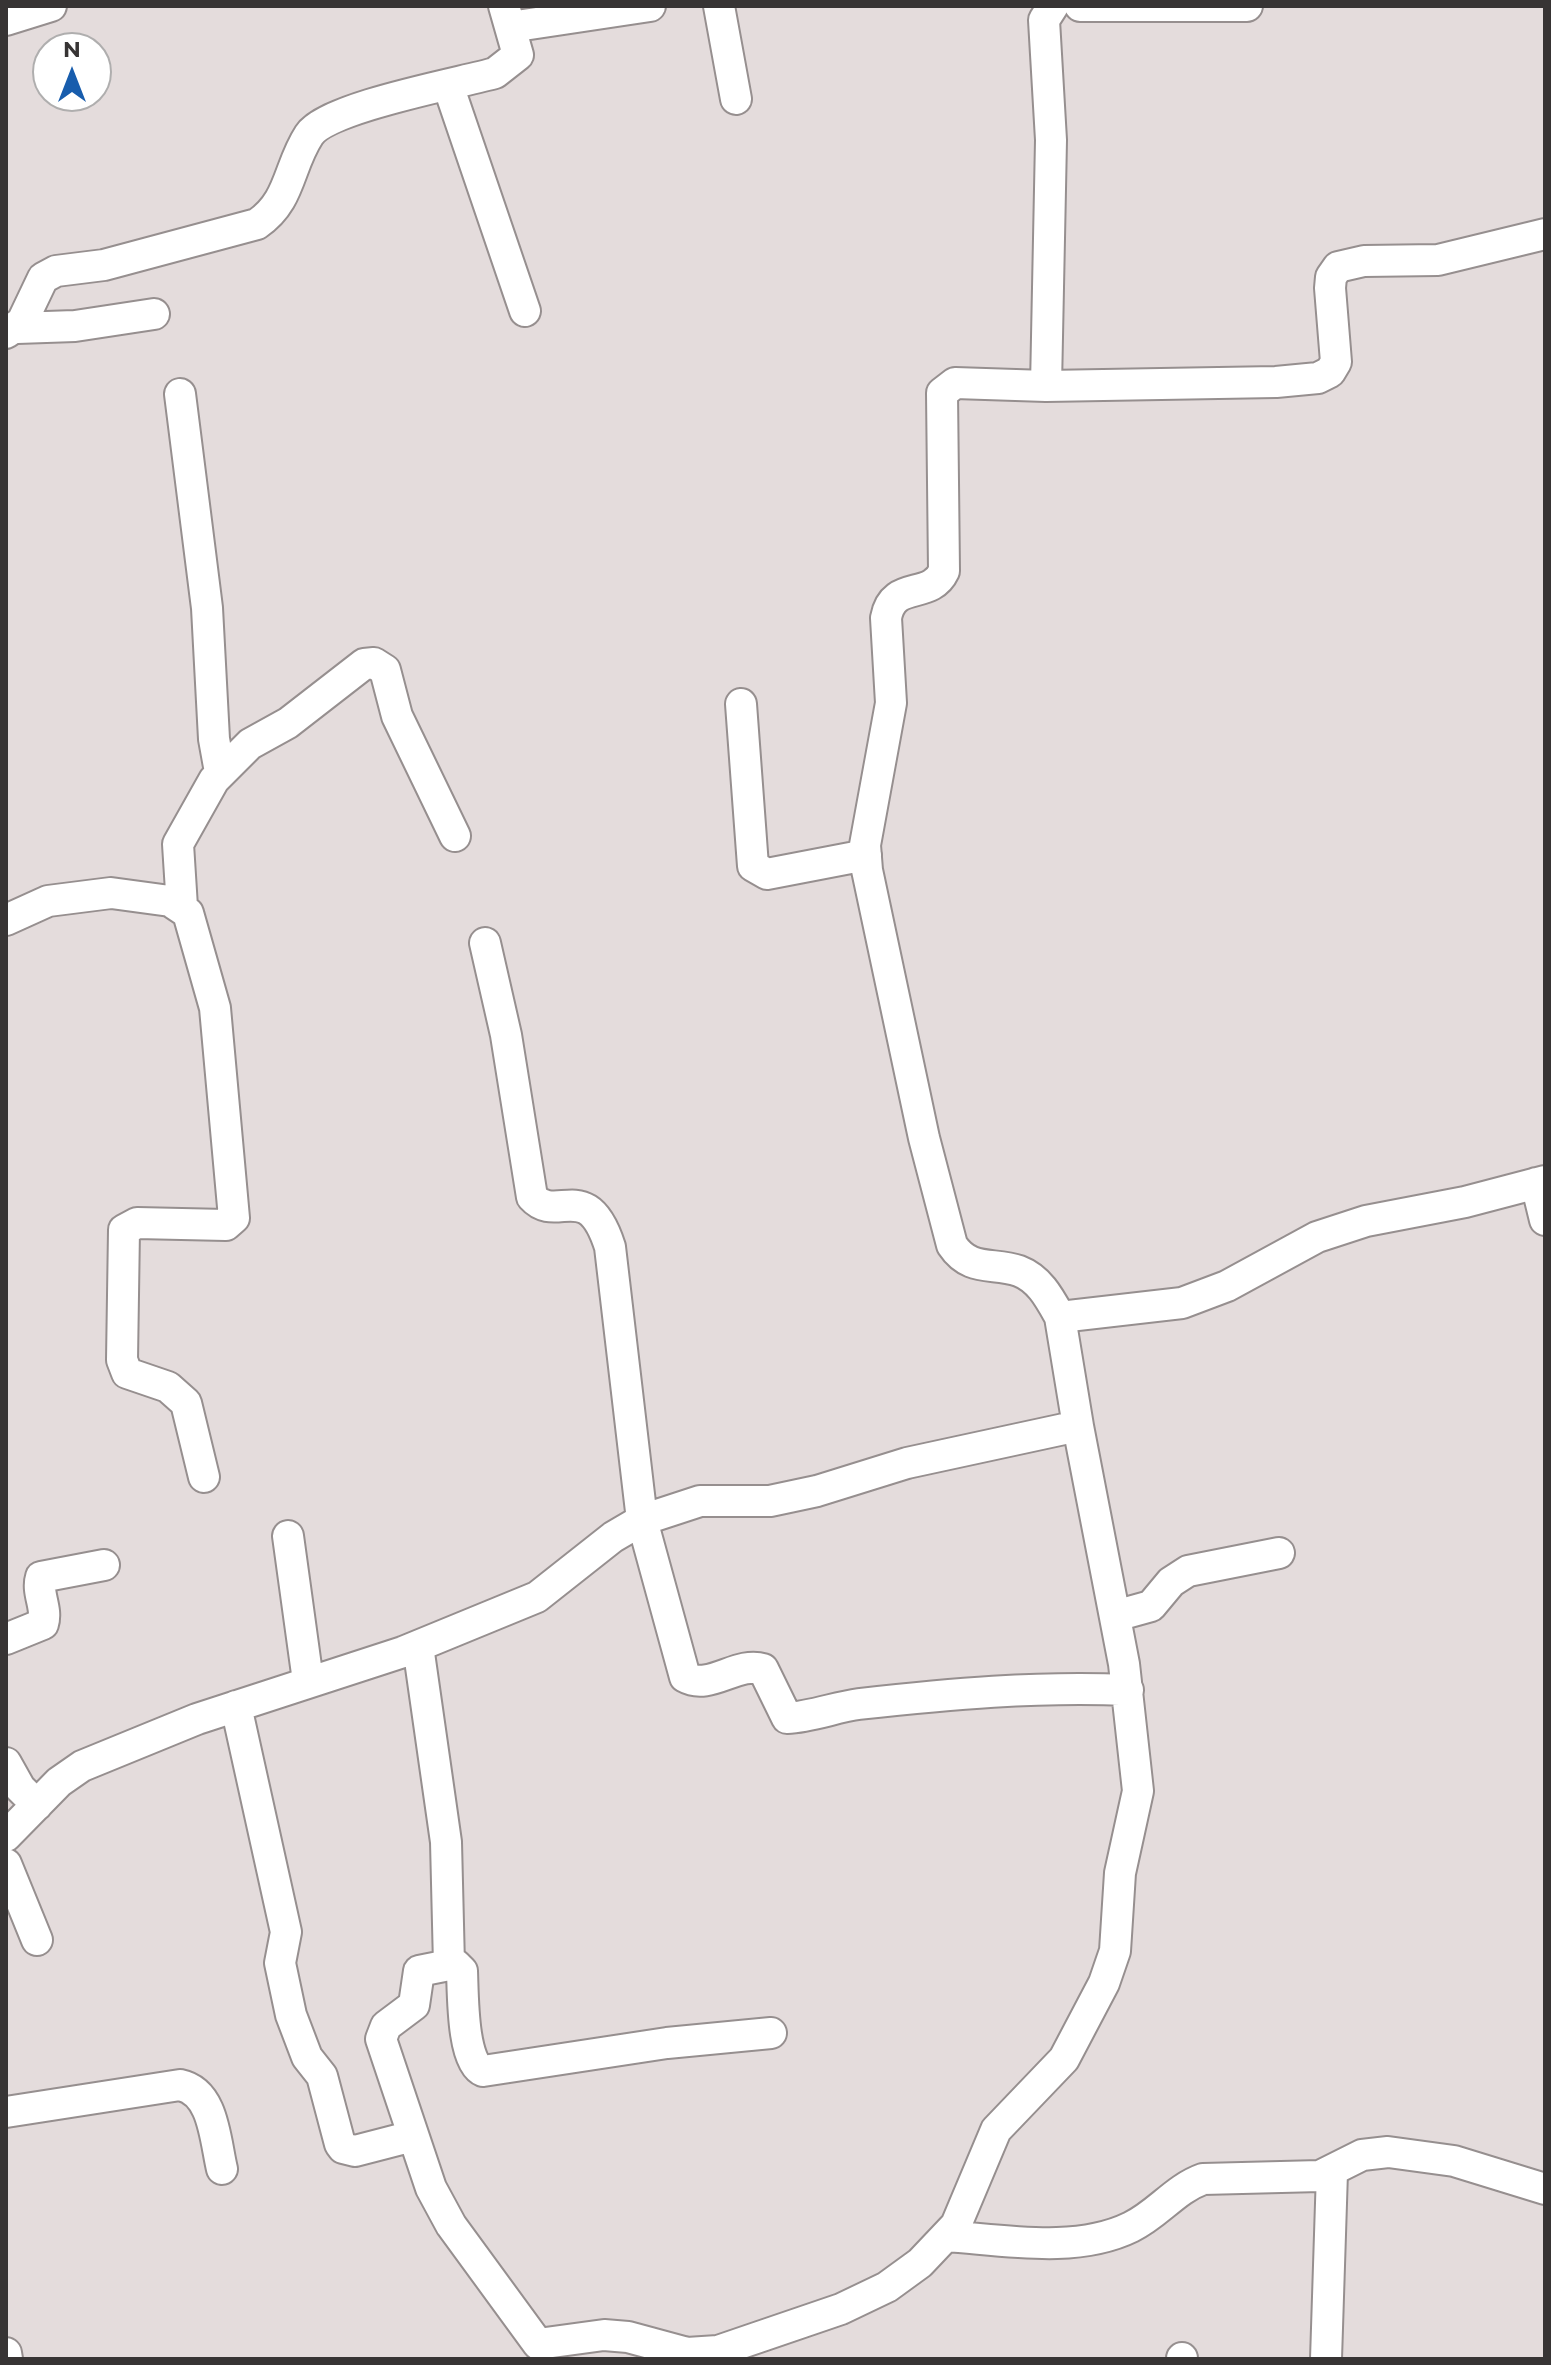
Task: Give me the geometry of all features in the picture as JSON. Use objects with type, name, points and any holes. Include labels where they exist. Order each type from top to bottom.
[{"type":"street","points":[[6,20],[51,6]]},
{"type":"street","points":[[11,330],[39,284],[49,274],[215,238],[257,224],[273,213],[286,194],[305,143],[318,126],[391,98],[495,73],[514,60],[518,55],[507,16],[650,6]]},
{"type":"street","points":[[719,6],[736,99]]},
{"type":"street","points":[[1046,386],[1051,140],[1044,20],[1053,6]]},
{"type":"street","points":[[1080,6],[1247,6]]},
{"type":"street","points":[[448,85],[525,311]]},
{"type":"street","points":[[771,2033],[667,2043],[478,2070],[473,2063],[464,2018],[460,1967],[449,1965],[419,1971],[414,2005],[382,2031],[383,2050],[431,2188],[451,2225],[533,2341],[545,2344],[604,2335],[701,2356],[841,2309],[887,2287],[920,2263],[956,2225],[972,2194],[996,2130],[1064,2059],[1104,1983],[1115,1951],[1120,1873],[1138,1791],[1128,1690],[1060,1317],[1047,1293],[1034,1280],[1019,1272],[974,1265],[960,1257],[952,1245],[924,1138],[866,855],[891,703],[888,605],[895,597],[928,587],[940,579],[944,571],[942,393],[955,383],[1046,386],[1243,384],[1318,378],[1330,372],[1336,362],[1330,288],[1331,277],[1338,267],[1364,261],[1438,260],[1545,234]]},
{"type":"street","points":[[11,330],[75,326],[154,314]]},
{"type":"street","points":[[180,394],[207,608],[214,739],[220,772]]},
{"type":"street","points":[[204,1477],[186,1403],[168,1387],[127,1373],[122,1360],[124,1230],[137,1223],[226,1225],[234,1218],[215,1008],[192,923],[182,907],[178,844],[183,830],[220,772],[250,744],[306,710],[354,670],[374,663],[385,670],[397,716],[455,836]]},
{"type":"street","points":[[741,704],[753,866],[767,874],[866,855]]},
{"type":"street","points":[[6,920],[48,901],[78,895],[143,895],[182,907]]},
{"type":"street","points":[[485,943],[506,1035],[532,1197],[544,1204],[578,1204],[588,1208],[604,1228],[610,1247],[642,1520],[685,1677],[701,1681],[750,1668],[763,1669],[787,1718],[858,1704],[996,1689],[1054,1687],[1128,1690]]},
{"type":"street","points":[[1060,1317],[1182,1303],[1227,1286],[1317,1237],[1366,1221],[1465,1202],[1541,1182],[1545,1220]]},
{"type":"street","points":[[6,1836],[59,1782],[82,1766],[236,1706],[418,1646],[537,1597],[613,1537],[642,1520],[700,1501],[770,1501],[817,1491],[907,1463],[1078,1426]]},
{"type":"street","points":[[288,1536],[308,1681]]},
{"type":"street","points":[[1115,1616],[1151,1606],[1171,1582],[1188,1571],[1279,1553]]},
{"type":"street","points":[[6,1639],[43,1624],[45,1614],[39,1587],[41,1577],[104,1565]]},
{"type":"street","points":[[418,1646],[446,1842],[449,1965]]},
{"type":"street","points":[[236,1706],[286,1932],[280,1963],[288,2003],[307,2057],[322,2076],[340,2144],[355,2151],[413,2136]]},
{"type":"street","points":[[6,1763],[20,1788],[37,1805]]},
{"type":"street","points":[[6,1864],[37,1940]]},
{"type":"street","points":[[6,2112],[180,2085],[192,2087],[205,2103],[222,2169]]},
{"type":"street","points":[[946,2236],[1078,2241],[1129,2228],[1150,2217],[1188,2184],[1203,2179],[1320,2176],[1362,2155],[1413,2154],[1468,2165],[1545,2189]]},
{"type":"street","points":[[1326,2359],[1332,2172]]},
{"type":"street","points":[[6,2353],[7,2359]]}]
